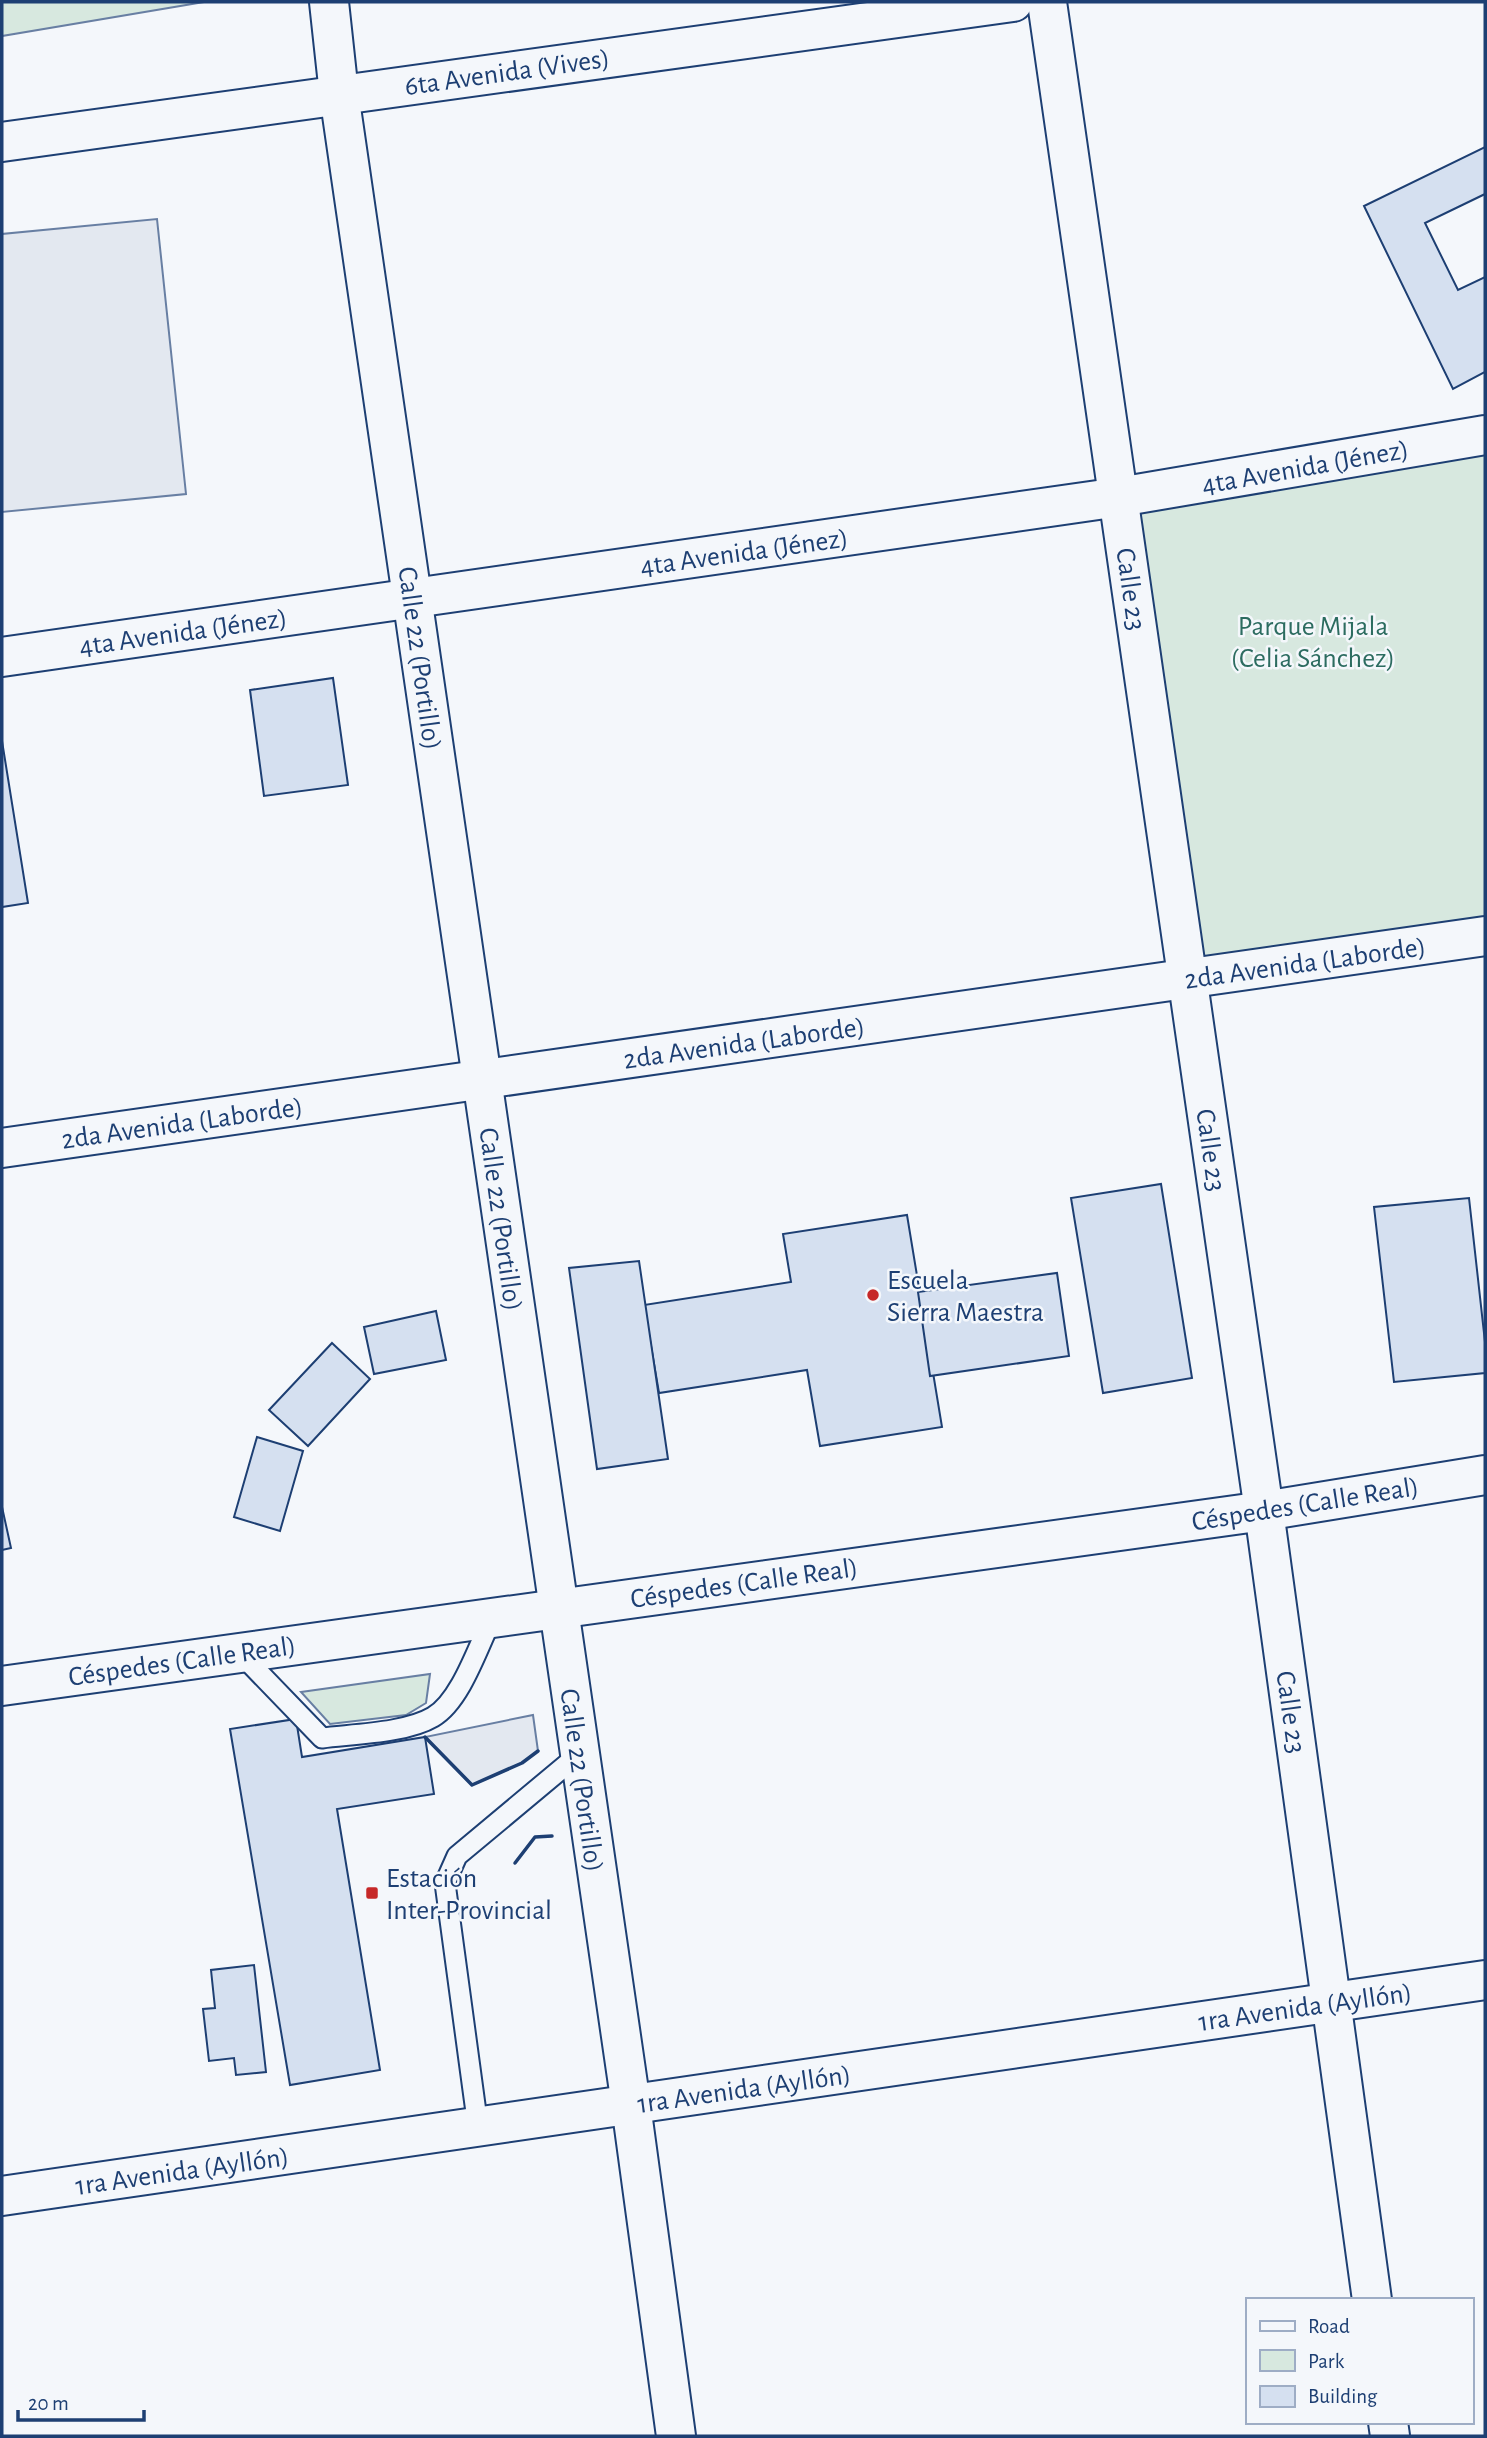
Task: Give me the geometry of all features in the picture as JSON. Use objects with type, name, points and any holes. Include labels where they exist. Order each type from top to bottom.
[{"type":"main road","name":"Calle 22 (Portillo)","points":[[329,2],[339,94],[578,1755],[631,2105],[676,2436]]},
{"type":"main road","name":"6ta Avenida (Vives)","points":[[2,142],[1013,2]]},
{"type":"main road","name":"Calle 23","points":[[1047,2],[1264,1511],[1372,2298]]},
{"type":"main road","name":"4ta Avenida (Jénez)","points":[[2,657],[1119,497],[1485,435]]},
{"type":"main road","name":"2da Avenida (Laborde)","points":[[2,1148],[1485,936]]},
{"type":"main road","name":"Céspedes (Calle Real)","points":[[2,1686],[1264,1511],[1485,1475]]},
{"type":"main road","name":"1ra Avenida (Ayllón)","points":[[2,2196],[1485,1980]]},
{"type":"lane","points":[[240,1652],[322,1738],[412,1726],[435,1717],[456,1693],[493,1616]]},
{"type":"lane","points":[[478,2127],[445,1882],[457,1856],[578,1755]]},
{"type":"green space","points":[[2,2],[204,2],[2,36]]},
{"type":"green space","name":"Parque Mijala (Celia Sánchez)","points":[[1485,435],[1485,918],[1187,978],[1119,497]]},
{"type":"green space","points":[[430,1674],[426,1703],[406,1715],[330,1724],[301,1692]]},
{"type":"shaded area","points":[[157,219],[186,494],[2,512],[2,234]]},
{"type":"shaded area","points":[[533,1715],[538,1751],[522,1763],[472,1785],[425,1737]]},
{"type":"building","points":[[1485,147],[1485,194],[1425,223],[1458,290],[1485,277],[1485,372],[1453,389],[1364,206]]},
{"type":"building","points":[[333,678],[348,785],[264,796],[250,690]]},
{"type":"building","points":[[2,741],[28,903],[2,907]]},
{"type":"building","points":[[1161,1184],[1192,1378],[1103,1393],[1071,1198]]},
{"type":"building","points":[[1469,1198],[1485,1342],[1485,1373],[1394,1382],[1374,1207]]},
{"type":"building","points":[[907,1215],[942,1427],[820,1446],[807,1370],[659,1393],[644,1305],[791,1282],[783,1234]]},
{"type":"building","points":[[639,1261],[668,1459],[597,1469],[569,1268]]},
{"type":"building","points":[[1057,1273],[1069,1356],[930,1376],[918,1292]]},
{"type":"building","points":[[436,1311],[446,1360],[374,1374],[364,1327]]},
{"type":"building","points":[[332,1343],[370,1379],[308,1446],[269,1410]]},
{"type":"building","points":[[257,1437],[303,1451],[280,1531],[234,1517]]},
{"type":"building","points":[[2,1507],[11,1548],[2,1550]]},
{"type":"building","points":[[296,1719],[302,1757],[425,1737],[434,1794],[337,1809],[380,2070],[290,2085],[230,1729]]},
{"type":"building","points":[[254,1965],[266,2072],[236,2075],[234,2058],[209,2061],[203,2009],[215,2008],[211,1970]]},
{"type":"wall","points":[[425,1737],[472,1785],[522,1763],[538,1751]]},
{"type":"wall","points":[[515,1863],[535,1837],[552,1836]]},
{"type":"place","name":"Escuela Sierra Maestra","points":[[873,1295]]},
{"type":"place","name":"Estación Inter-Provincial","points":[[372,1893]]}]
